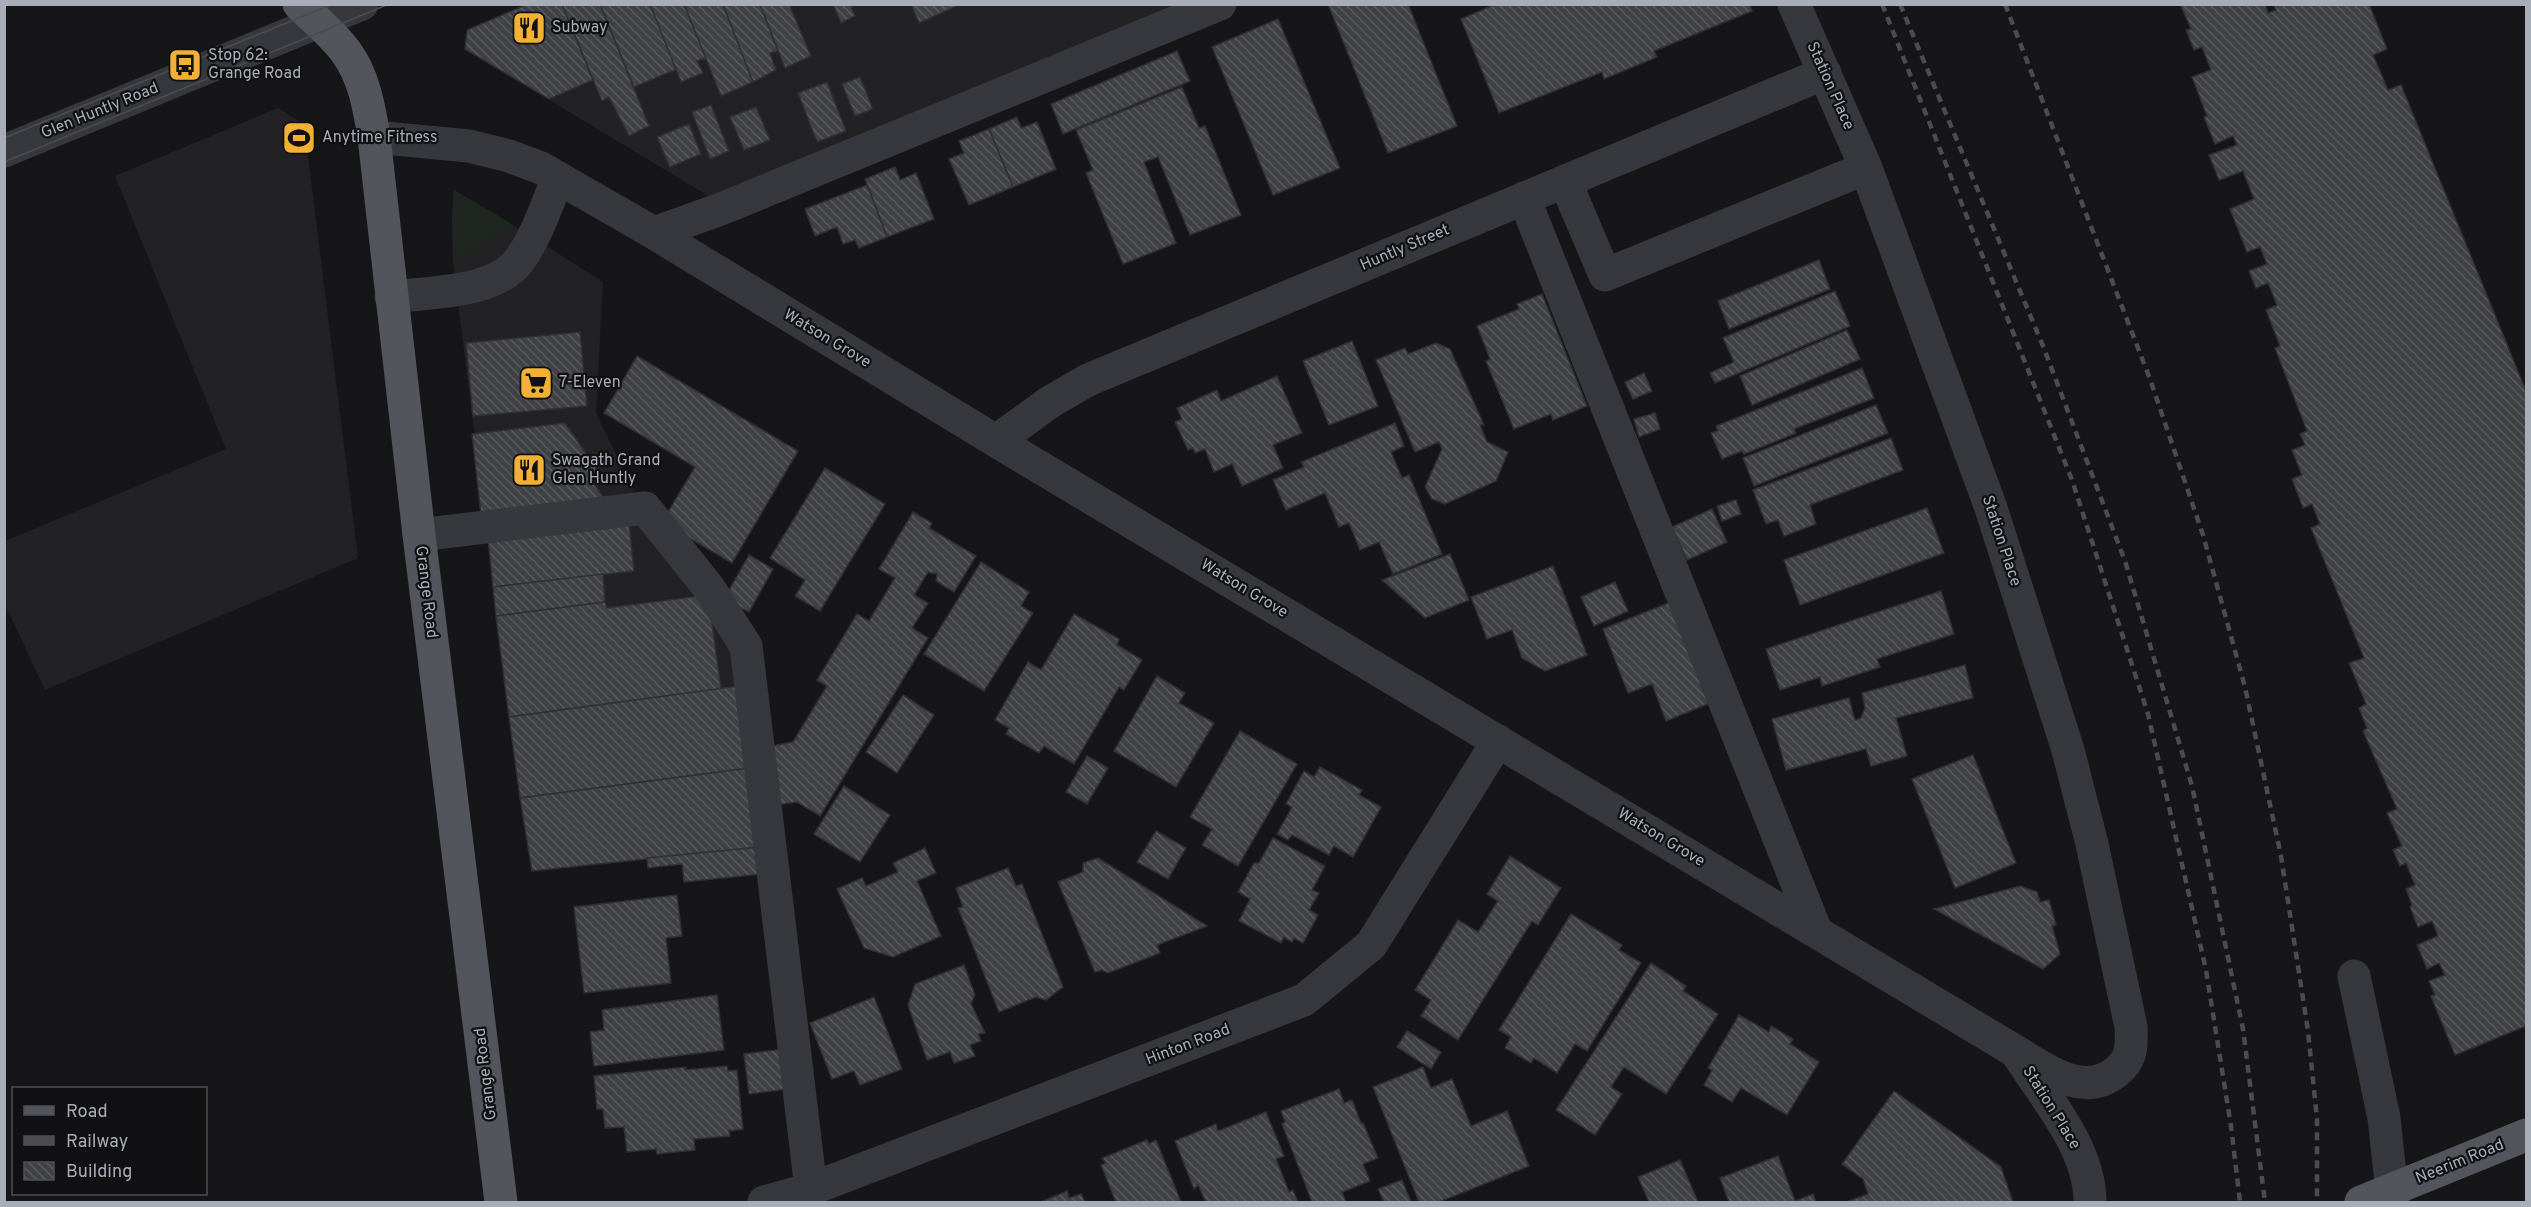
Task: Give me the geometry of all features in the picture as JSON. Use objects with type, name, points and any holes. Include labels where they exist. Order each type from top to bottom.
[{"type":"main road","name":"Grange Road","points":[[309,13],[345,49],[357,69],[366,94],[374,137],[419,535],[501,1203]]},
{"type":"main road","name":"Neerim Road","points":[[2361,1203],[2392,1196],[2526,1135]]},
{"type":"street","name":"Glen Huntly Road","points":[[4,151],[309,13],[363,4]]},
{"type":"street","points":[[654,233],[721,209],[1220,4]]},
{"type":"street","name":"Station Place","points":[[1794,4],[1866,168],[1991,508],[2067,750],[2110,929],[2132,1041],[2131,1053],[2126,1062],[2109,1078],[2098,1082]]},
{"type":"street","name":"Huntly Street","points":[[996,441],[1050,402],[1088,380],[1825,73]]},
{"type":"street","name":"Watson Grove","points":[[374,137],[469,146],[509,156],[541,168],[654,233],[996,441],[2015,1051],[2067,1079],[2084,1083],[2098,1082]]},
{"type":"street","points":[[1565,181],[1605,275],[1866,168]]},
{"type":"street","points":[[391,297],[478,285],[508,272],[522,256],[558,178]]},
{"type":"street","points":[[1524,198],[1816,932]]},
{"type":"street","points":[[419,535],[645,508],[709,588],[746,646],[811,1189]]},
{"type":"street","name":"Hinton Road","points":[[764,1203],[811,1189],[1304,1000],[1371,945],[1498,741]]},
{"type":"street","points":[[2355,976],[2384,1118],[2392,1196]]},
{"type":"street","name":"Station Place","points":[[2015,1051],[2077,1150],[2085,1170],[2090,1203]]},
{"type":"shaded area","points":[[528,5],[1188,5],[715,200],[465,49],[467,30]]},
{"type":"shaded area","points":[[278,108],[304,124],[358,558],[45,690],[5,604],[5,541],[226,449],[115,176]]},
{"type":"shaded area","points":[[454,190],[603,282],[596,413],[638,500],[746,646],[750,768],[520,798],[453,262]]},
{"type":"shaded area","points":[[454,190],[510,223],[486,244],[453,262],[452,217]]},
{"type":"building","points":[[528,4],[562,4],[593,80],[549,99],[465,49],[467,30]]},
{"type":"building","points":[[562,4],[600,4],[649,126],[629,136],[609,97],[602,101]]},
{"type":"building","points":[[600,4],[650,4],[677,69],[634,87]]},
{"type":"building","points":[[650,4],[684,4],[706,58],[697,61],[703,73],[681,82]]},
{"type":"building","points":[[684,4],[723,4],[753,82],[721,96]]},
{"type":"building","points":[[723,4],[760,4],[778,51],[770,53],[776,70],[753,82]]},
{"type":"building","points":[[760,4],[789,4],[811,56],[785,68]]},
{"type":"building","points":[[833,4],[857,4],[851,7],[855,16],[841,23]]},
{"type":"building","points":[[911,4],[961,4],[919,23]]},
{"type":"building","points":[[1328,4],[1408,4],[1457,126],[1388,153]]},
{"type":"building","points":[[1496,4],[1750,4],[1752,11],[1654,51],[1657,57],[1604,79],[1602,72],[1499,113],[1461,19]]},
{"type":"building","points":[[2180,4],[2265,4],[2268,13],[2276,10],[2273,4],[2369,4],[2387,49],[2373,55],[2388,90],[2401,85],[2526,391],[2526,1026],[2455,1055],[2431,996],[2435,995],[2429,981],[2445,975],[2439,963],[2427,969],[2417,945],[2438,936],[2432,921],[2418,927],[2410,907],[2412,905],[2406,889],[2415,885],[2406,863],[2400,866],[2393,850],[2402,846],[2387,813],[2397,809],[2363,731],[2367,728],[2359,708],[2366,704],[2349,663],[2364,658],[2311,528],[2320,524],[2312,504],[2303,508],[2292,479],[2302,475],[2292,450],[2305,445],[2300,434],[2307,431],[2275,348],[2280,346],[2266,310],[2277,305],[2268,283],[2256,288],[2249,271],[2267,264],[2260,247],[2247,252],[2230,209],[2254,199],[2243,171],[2219,180],[2209,155],[2237,145],[2233,136],[2215,144],[2204,117],[2207,116],[2192,77],[2211,70],[2202,47],[2194,50],[2186,30],[2191,29]]},
{"type":"building","points":[[1278,19],[1340,168],[1273,195],[1212,47]]},
{"type":"building","points":[[1177,51],[1190,81],[1063,134],[1051,104]]},
{"type":"building","points":[[860,77],[873,109],[855,116],[842,84]]},
{"type":"building","points":[[827,82],[846,131],[817,142],[798,93]]},
{"type":"building","points":[[1182,87],[1199,128],[1205,126],[1241,215],[1190,235],[1158,157],[1144,162],[1176,243],[1123,264],[1086,173],[1093,170],[1076,130]]},
{"type":"building","points":[[711,105],[729,151],[710,159],[692,112]]},
{"type":"building","points":[[756,107],[770,140],[744,150],[730,117]]},
{"type":"building","points":[[1017,117],[1021,128],[1037,122],[1056,169],[1013,187],[989,129]]},
{"type":"building","points":[[689,124],[701,154],[670,167],[657,137]]},
{"type":"building","points":[[989,129],[1013,187],[969,205],[949,159],[964,153],[959,141]]},
{"type":"building","points":[[895,167],[900,180],[916,173],[934,219],[887,237],[865,179]]},
{"type":"building","points":[[867,185],[887,237],[859,248],[855,240],[843,244],[837,227],[815,236],[805,209]]},
{"type":"building","points":[[1819,260],[1830,289],[1729,329],[1718,301]]},
{"type":"building","points":[[1835,291],[1850,326],[1715,383],[1710,373],[1734,362],[1723,338]]},
{"type":"building","points":[[1542,294],[1587,406],[1553,420],[1551,414],[1514,429],[1486,361],[1490,359],[1477,326],[1519,309],[1517,304]]},
{"type":"building","points":[[1847,330],[1860,359],[1752,405],[1740,376]]},
{"type":"building","points":[[580,332],[587,406],[473,416],[466,343]]},
{"type":"building","points":[[1352,341],[1378,406],[1329,425],[1303,361]]},
{"type":"building","points":[[1436,343],[1450,349],[1484,425],[1480,425],[1487,442],[1508,452],[1496,481],[1445,504],[1432,499],[1425,487],[1442,449],[1439,442],[1415,452],[1376,360],[1405,348],[1408,354]]},
{"type":"building","points":[[637,356],[798,451],[732,563],[662,522],[695,467],[604,413]]},
{"type":"building","points":[[1862,368],[1874,398],[1794,429],[1796,433],[1744,454],[1742,451],[1722,459],[1711,433],[1718,431],[1716,426]]},
{"type":"building","points":[[1644,373],[1652,391],[1633,399],[1625,382]]},
{"type":"building","points":[[1277,376],[1302,433],[1273,445],[1283,468],[1242,486],[1232,464],[1214,472],[1205,449],[1195,453],[1193,448],[1188,450],[1175,422],[1182,419],[1177,408],[1217,390],[1221,401]]},
{"type":"building","points":[[1876,405],[1888,433],[1754,486],[1743,458]]},
{"type":"building","points":[[1655,413],[1660,429],[1639,437],[1634,419]]},
{"type":"building","points":[[565,423],[598,471],[589,477],[606,501],[481,515],[472,434]]},
{"type":"building","points":[[1395,423],[1404,446],[1391,452],[1402,478],[1409,475],[1442,554],[1393,574],[1379,542],[1360,550],[1349,523],[1339,527],[1325,493],[1286,510],[1273,480],[1304,467],[1301,462]]},
{"type":"building","points":[[1891,438],[1903,470],[1810,505],[1816,524],[1784,536],[1778,520],[1766,524],[1753,490]]},
{"type":"building","points":[[825,468],[885,504],[820,611],[795,596],[805,580],[770,558]]},
{"type":"building","points":[[1736,500],[1741,514],[1722,521],[1717,506]]},
{"type":"building","points":[[1927,508],[1944,553],[1800,605],[1784,560]]},
{"type":"building","points":[[1712,509],[1727,542],[1687,560],[1672,527]]},
{"type":"building","points":[[913,512],[932,523],[929,528],[976,556],[954,592],[936,581],[937,574],[928,572],[914,595],[928,603],[912,628],[928,638],[820,816],[797,802],[776,805],[766,747],[793,742],[827,686],[817,680],[857,614],[869,621],[895,578],[879,569]]},
{"type":"building","points":[[629,522],[634,571],[493,587],[488,538]]},
{"type":"building","points":[[1450,554],[1469,600],[1425,618],[1382,580]]},
{"type":"building","points":[[749,555],[773,569],[749,612],[724,599]]},
{"type":"building","points":[[981,562],[1029,592],[1021,606],[1033,613],[984,691],[924,654]]},
{"type":"building","points":[[1553,566],[1587,655],[1545,671],[1522,658],[1512,630],[1487,639],[1471,597]]},
{"type":"building","points":[[603,574],[605,602],[496,616],[493,587]]},
{"type":"building","points":[[1615,582],[1628,611],[1594,626],[1581,597]]},
{"type":"building","points":[[1941,591],[1954,634],[1877,659],[1880,667],[1822,686],[1820,677],[1780,690],[1766,649]]},
{"type":"building","points":[[708,595],[721,689],[509,717],[496,616],[605,602],[607,608]]},
{"type":"building","points":[[1676,600],[1715,701],[1666,721],[1652,684],[1628,693],[1603,629]]},
{"type":"building","points":[[1074,614],[1119,639],[1117,645],[1142,660],[1124,690],[1119,687],[1074,764],[1044,746],[1039,753],[1006,734],[1009,728],[995,720],[1028,662],[1041,670]]},
{"type":"building","points":[[1965,665],[1973,698],[1896,718],[1907,756],[1871,766],[1866,749],[1786,770],[1772,719],[1849,698],[1855,720],[1861,718],[1865,708],[1862,693]]},
{"type":"building","points":[[1157,676],[1185,693],[1179,703],[1214,723],[1176,787],[1114,751]]},
{"type":"building","points":[[739,686],[750,768],[520,798],[509,717]]},
{"type":"building","points":[[903,695],[934,715],[897,773],[866,752]]},
{"type":"building","points":[[1240,731],[1297,764],[1238,866],[1202,845],[1212,829],[1190,817]]},
{"type":"building","points":[[1973,755],[2016,863],[1955,888],[1912,779]]},
{"type":"building","points":[[1087,756],[1108,768],[1087,804],[1066,792]]},
{"type":"building","points":[[1320,767],[1362,790],[1359,795],[1381,807],[1353,857],[1334,846],[1329,855],[1292,835],[1288,840],[1277,834],[1292,807],[1286,804],[1304,771],[1314,777]]},
{"type":"building","points":[[750,768],[760,847],[532,871],[520,798]]},
{"type":"building","points":[[844,786],[890,815],[860,862],[814,834]]},
{"type":"building","points":[[1156,831],[1186,848],[1168,879],[1137,862]]},
{"type":"building","points":[[1273,838],[1325,866],[1312,890],[1319,893],[1309,910],[1318,915],[1303,943],[1294,938],[1292,942],[1284,937],[1281,943],[1239,921],[1250,899],[1238,892],[1254,863],[1259,863]]},
{"type":"building","points":[[760,847],[762,874],[684,882],[682,864],[648,868],[647,858]]},
{"type":"building","points":[[925,848],[936,873],[917,881],[941,936],[893,957],[864,948],[837,889],[862,878],[866,886],[898,872],[893,863]]},
{"type":"building","points":[[1510,856],[1561,888],[1538,925],[1532,921],[1458,1040],[1421,1016],[1431,1000],[1415,990],[1458,920],[1478,932],[1498,901],[1487,894]]},
{"type":"building","points":[[1098,858],[1207,926],[1157,945],[1160,953],[1108,973],[1102,970],[1095,972],[1058,882],[1083,872],[1083,863]]},
{"type":"building","points":[[1008,868],[1016,886],[1022,884],[1063,987],[1046,1000],[1036,997],[999,1012],[958,908],[963,907],[956,888]]},
{"type":"building","points":[[2020,886],[2037,892],[2040,902],[2049,900],[2056,925],[2052,926],[2060,954],[2043,969],[1934,909]]},
{"type":"building","points":[[677,895],[682,936],[666,938],[671,983],[584,993],[574,907]]},
{"type":"building","points":[[1571,914],[1622,945],[1619,950],[1641,963],[1587,1051],[1575,1044],[1557,1073],[1534,1058],[1531,1063],[1505,1048],[1511,1037],[1499,1030]]},
{"type":"building","points":[[1651,963],[1686,986],[1683,991],[1718,1014],[1666,1094],[1624,1067],[1611,1087],[1622,1094],[1595,1135],[1556,1110]]},
{"type":"building","points":[[964,965],[975,995],[971,1004],[985,1033],[978,1034],[981,1041],[970,1045],[975,1056],[954,1063],[950,1052],[927,1060],[908,1005],[915,984]]},
{"type":"building","points":[[717,995],[724,1050],[594,1066],[590,1032],[604,1030],[602,1010]]},
{"type":"building","points":[[874,997],[902,1069],[860,1085],[854,1071],[832,1079],[810,1023]]},
{"type":"building","points":[[1739,1015],[1769,1032],[1771,1026],[1793,1039],[1790,1044],[1819,1062],[1787,1115],[1741,1088],[1732,1102],[1704,1085],[1712,1070],[1708,1068]]},
{"type":"building","points":[[1407,1031],[1441,1052],[1431,1069],[1397,1047]]},
{"type":"building","points":[[783,1049],[787,1089],[749,1094],[744,1054]]},
{"type":"building","points":[[727,1066],[728,1071],[737,1070],[743,1129],[729,1131],[730,1136],[694,1139],[695,1150],[657,1154],[656,1149],[627,1152],[624,1127],[605,1128],[603,1109],[597,1109],[594,1076],[686,1067],[685,1070]]},
{"type":"building","points":[[1423,1067],[1431,1088],[1452,1079],[1471,1126],[1507,1111],[1529,1166],[1439,1202],[1419,1202],[1373,1087]]},
{"type":"building","points":[[1339,1089],[1344,1103],[1352,1100],[1378,1158],[1363,1164],[1370,1181],[1342,1192],[1346,1202],[1312,1202],[1282,1124],[1285,1122],[1281,1111]]},
{"type":"building","points":[[1894,1091],[2001,1167],[2013,1202],[1846,1202],[1868,1194],[1863,1179],[1842,1164]]},
{"type":"building","points":[[1266,1112],[1284,1156],[1276,1159],[1289,1192],[1293,1190],[1298,1202],[1206,1202],[1198,1185],[1194,1189],[1175,1141],[1216,1124],[1218,1131]]},
{"type":"building","points":[[1147,1140],[1149,1144],[1156,1140],[1181,1202],[1116,1202],[1101,1165],[1106,1163],[1102,1158]]},
{"type":"building","points":[[1778,1156],[1795,1201],[1813,1194],[1816,1202],[1729,1202],[1720,1178]]},
{"type":"building","points":[[1680,1160],[1698,1202],[1649,1202],[1638,1177]]},
{"type":"building","points":[[1402,1180],[1411,1202],[1384,1202],[1378,1189]]},
{"type":"building","points":[[1067,1191],[1069,1198],[1081,1194],[1085,1202],[1041,1202]]},
{"type":"tram line","points":[[4,138],[333,4]]},
{"type":"tram line","points":[[4,162],[389,4]]},
{"type":"railway","points":[[1882,4],[2072,480],[2148,714],[2206,970],[2231,1126],[2240,1202]]},
{"type":"railway","points":[[1900,4],[2043,346],[2125,561],[2192,786],[2243,1029],[2265,1202]]},
{"type":"railway","points":[[2005,4],[2150,379],[2203,535],[2245,687],[2281,856],[2308,1031],[2317,1119],[2317,1202]]},
{"type":"place","name":"Subway","points":[[529,28]]},
{"type":"place","name":"Stop 62: Grange Road","points":[[185,65]]},
{"type":"place","name":"Anytime Fitness","points":[[299,138]]},
{"type":"place","name":"7-Eleven","points":[[536,383]]},
{"type":"place","name":"Swagath Grand Glen Huntly","points":[[529,470]]}]
